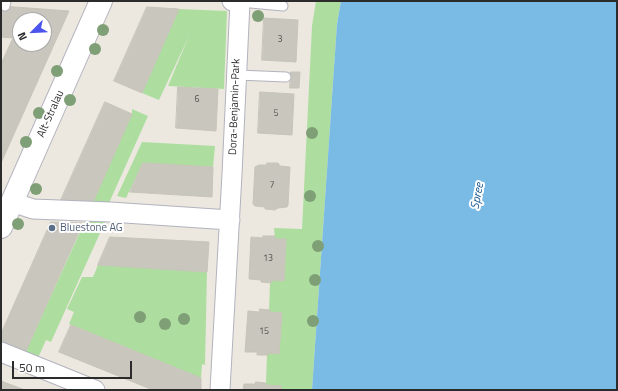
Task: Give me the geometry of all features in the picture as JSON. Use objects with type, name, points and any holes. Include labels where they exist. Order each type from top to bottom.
[{"type":"street","name":"Alt-Stralau","points":[[5,217],[101,1]]},
{"type":"street","name":"Dora-Benjamin-Park","points":[[220,390],[237,75],[236,1]]},
{"type":"street","points":[[5,217],[34,209],[110,212],[230,220]]},
{"type":"street","points":[[1,352],[96,390]]},
{"type":"lane","points":[[236,1],[283,6]]},
{"type":"lane","points":[[237,75],[286,77]]},
{"type":"green space","points":[[316,1],[341,1],[337,24],[312,390],[281,390],[281,386],[266,385],[267,355],[268,353],[279,354],[282,313],[270,312],[269,310],[270,283],[272,283],[272,280],[284,281],[286,240],[275,239],[274,228],[302,229],[312,26]]},
{"type":"green space","points":[[179,9],[227,11],[224,89],[168,86],[189,36],[159,100],[142,93]]},
{"type":"green space","points":[[132,109],[148,116],[109,203],[93,202],[132,114]]},
{"type":"green space","points":[[142,142],[215,146],[213,167],[143,163],[126,198],[117,196]]},
{"type":"green space","points":[[85,221],[105,222],[51,342],[46,340],[38,358],[25,353]]},
{"type":"green space","points":[[98,265],[207,272],[205,365],[202,364],[201,378],[69,324],[74,312],[67,309],[82,277],[93,277]]},
{"type":"water","name":"Spree","points":[[341,1],[617,1],[617,390],[312,390],[337,24]]},
{"type":"building","points":[[1,6],[69,11],[52,49],[52,12],[12,12],[12,38],[1,37]]},
{"type":"building","points":[[147,7],[179,9],[142,93],[114,81]]},
{"type":"building","points":[[264,18],[298,20],[296,62],[262,60]]},
{"type":"building","points":[[12,40],[12,52],[51,52],[1,163],[1,64]]},
{"type":"building","points":[[291,72],[300,72],[299,88],[290,88]]},
{"type":"building","points":[[178,87],[218,89],[216,131],[176,128]]},
{"type":"building","points":[[260,92],[294,94],[292,135],[258,133]]},
{"type":"building","points":[[105,102],[132,114],[93,202],[61,200]]},
{"type":"building","points":[[143,163],[213,167],[212,197],[130,192]]},
{"type":"building","points":[[267,163],[278,163],[280,166],[290,167],[287,207],[278,208],[275,210],[265,209],[265,207],[255,206],[253,204],[255,167],[259,165],[267,165]]},
{"type":"building","points":[[51,222],[83,223],[25,353],[1,343],[1,334]]},
{"type":"building","points":[[263,236],[275,236],[275,239],[286,239],[284,281],[272,280],[272,283],[249,279],[251,237],[263,238]]},
{"type":"building","points":[[110,237],[209,242],[207,272],[98,265]]},
{"type":"building","points":[[260,309],[282,313],[279,354],[268,353],[268,356],[257,355],[257,352],[245,352],[248,311],[259,312]]},
{"type":"building","points":[[71,325],[201,378],[201,390],[153,390],[59,352]]},
{"type":"building","points":[[1,381],[25,390],[1,390]]},
{"type":"building","points":[[256,382],[266,383],[266,385],[281,386],[281,390],[243,390],[244,384],[255,384]]},
{"type":"place","name":"Bluestone AG","points":[[52,228]]}]
